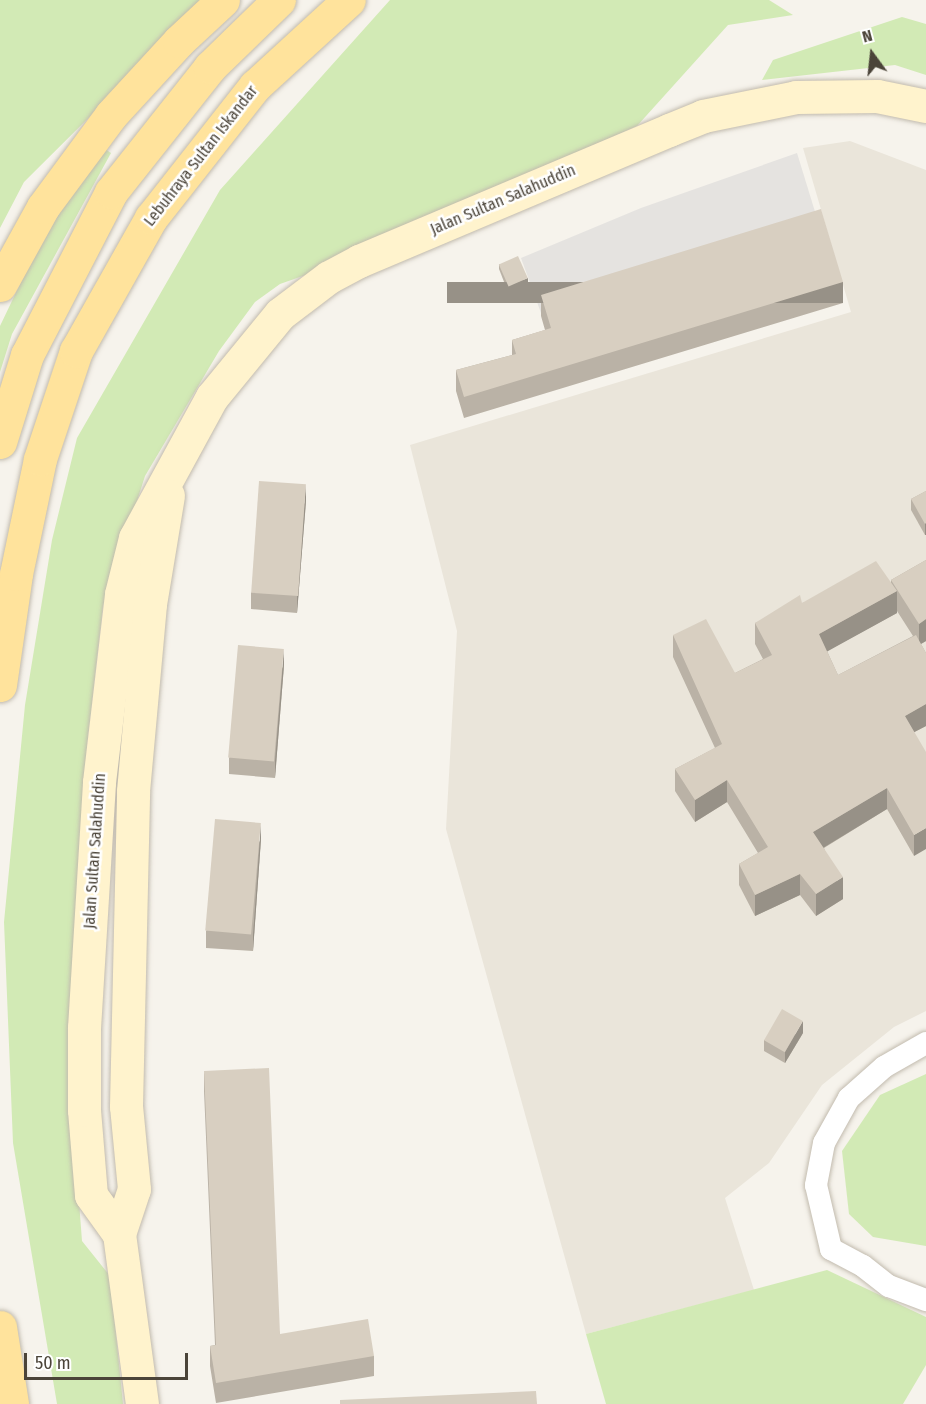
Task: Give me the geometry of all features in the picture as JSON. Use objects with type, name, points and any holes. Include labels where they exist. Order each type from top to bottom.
[{"type":"main road","points":[[0,285],[42,207],[111,115],[178,40],[223,0]]},
{"type":"main road","points":[[0,442],[27,355],[111,192],[210,66],[279,0]]},
{"type":"main road","name":"Lebuhraya Sultan Iskandar","points":[[0,685],[16,574],[40,459],[76,351],[151,218],[255,86],[349,0]]},
{"type":"main road","points":[[0,1327],[12,1404]]},
{"type":"street","name":"Jalan Sultan Salahuddin","points":[[119,1234],[91,1195],[84,1110],[84,1028],[99,782],[121,594],[135,538],[212,397],[280,314],[315,286],[359,261],[703,116],[762,103],[838,95],[878,96],[926,106]]},
{"type":"street","name":"Jalan Sultan Salahuddin","points":[[142,1404],[119,1234],[134,1189],[126,1106],[133,791],[150,604],[172,470]]},
{"type":"street","points":[[926,1043],[884,1067],[849,1098],[824,1143],[816,1185],[831,1249],[863,1266],[889,1286],[926,1300]]},
{"type":"shaded area","points":[[850,141],[926,170],[926,1011],[894,1027],[822,1085],[769,1163],[725,1198],[754,1290],[586,1334],[446,829],[457,631],[410,445],[851,312],[803,148]]},
{"type":"shaded area","points":[[797,153],[820,228],[541,313],[521,258],[641,208]]},
{"type":"green space","points":[[0,0],[207,0],[24,182],[0,228]]},
{"type":"green space","points":[[390,0],[769,0],[793,15],[728,25],[637,126],[314,272],[280,284],[255,302],[219,351],[145,476],[103,606],[87,747],[72,1109],[82,1241],[110,1276],[123,1404],[57,1404],[13,1143],[4,922],[25,705],[52,540],[77,438],[220,190]]},
{"type":"green space","points":[[902,17],[926,24],[926,75],[895,65],[762,80],[773,60]]},
{"type":"green space","points":[[105,149],[111,153],[12,334],[0,372],[0,326],[45,232]]},
{"type":"green space","points":[[926,1074],[926,1246],[873,1237],[849,1214],[842,1151],[880,1095]]},
{"type":"green space","points":[[827,1270],[926,1317],[926,1365],[903,1404],[606,1404],[586,1334]]},
{"type":"building","points":[[821,209],[843,282],[464,397],[456,370],[516,354],[512,340],[551,328],[541,295]]},
{"type":"building","points":[[518,256],[528,278],[509,286],[499,265]]},
{"type":"building","points":[[259,481],[306,484],[298,596],[251,593]]},
{"type":"building","points":[[926,491],[926,523],[925,524],[911,499]]},
{"type":"building","points":[[926,560],[926,619],[919,624],[891,580]]},
{"type":"building","points":[[876,561],[897,591],[819,634],[838,675],[916,635],[926,653],[926,704],[905,716],[926,752],[926,828],[914,835],[887,788],[813,832],[843,877],[816,894],[800,874],[755,895],[739,864],[768,847],[727,780],[695,800],[675,769],[722,744],[673,635],[706,619],[735,673],[772,655],[755,623],[800,595],[802,603]]},
{"type":"building","points":[[238,645],[284,649],[274,762],[228,758]]},
{"type":"building","points":[[215,819],[261,823],[251,935],[205,931]]},
{"type":"building","points":[[782,1009],[803,1021],[785,1052],[764,1040]]},
{"type":"building","points":[[269,1068],[280,1334],[368,1319],[374,1356],[216,1383],[210,1346],[216,1345],[204,1071]]},
{"type":"building","points":[[536,1391],[537,1404],[340,1404],[340,1400]]}]
